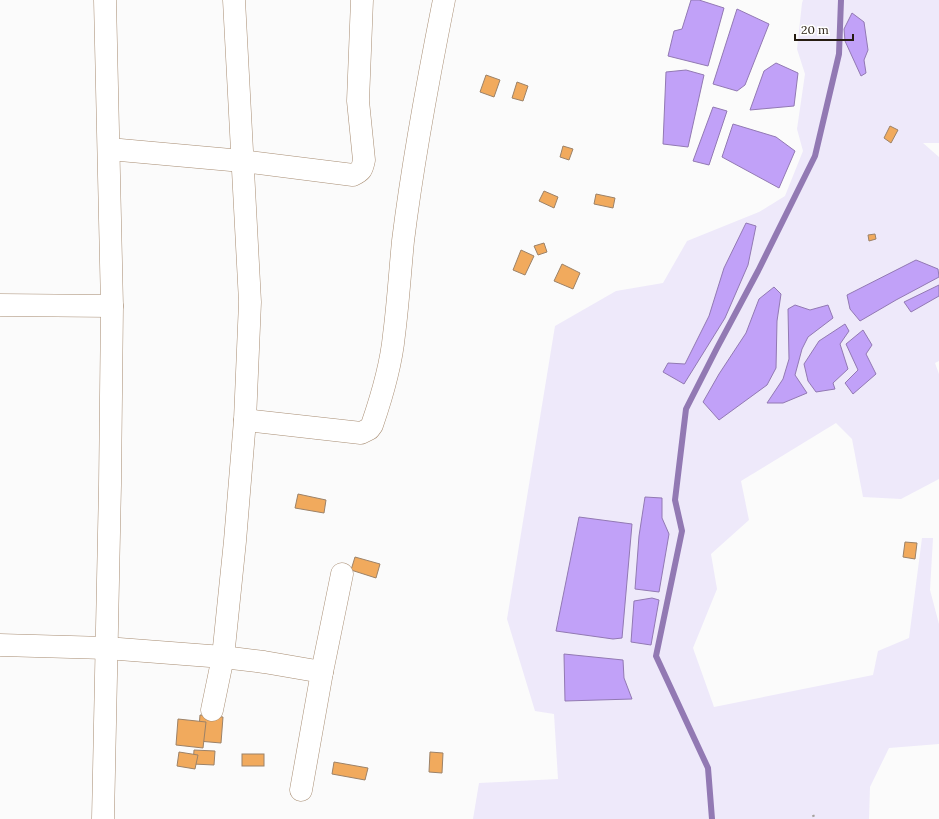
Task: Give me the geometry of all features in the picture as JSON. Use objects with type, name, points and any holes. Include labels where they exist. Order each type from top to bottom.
[{"type":"street","points":[[103,819],[110,493],[112,306],[105,0]]},
{"type":"street","points":[[212,710],[223,657],[235,541],[245,420],[250,302],[234,0]]},
{"type":"street","points":[[109,149],[242,161],[353,175],[360,172],[363,168],[364,160],[358,101],[362,0]]},
{"type":"street","points":[[245,420],[361,433],[370,429],[372,425],[384,388],[394,336],[403,241],[416,153],[426,89],[444,0]]},
{"type":"street","points":[[0,305],[112,306]]},
{"type":"street","points":[[301,790],[322,672],[342,574]]},
{"type":"street","points":[[0,645],[106,648],[223,657],[322,672]]},
{"type":"path","points":[[813,815],[815,819]]},
{"type":"shaded area","points":[[691,0],[699,0],[724,8],[708,66],[668,56],[674,31],[682,29]]},
{"type":"shaded area","points":[[803,0],[939,0],[939,143],[923,143],[939,157],[939,361],[935,363],[939,374],[939,479],[901,499],[863,497],[852,439],[836,423],[741,481],[749,520],[711,554],[717,589],[693,648],[714,707],[873,675],[878,651],[909,638],[922,538],[933,538],[930,590],[939,624],[939,744],[889,748],[870,787],[869,819],[473,819],[479,783],[558,779],[554,714],[535,711],[507,619],[555,326],[616,291],[663,283],[687,241],[759,212],[785,196],[803,151],[797,129],[805,74],[797,49]]},
{"type":"shaded area","points":[[737,9],[769,24],[745,85],[737,91],[713,84]]},
{"type":"shaded area","points":[[852,13],[864,22],[868,50],[864,60],[866,73],[861,76],[845,41],[844,29]]},
{"type":"shaded area","points":[[776,63],[798,73],[794,106],[750,110],[764,71]]},
{"type":"shaded area","points":[[686,70],[704,75],[688,147],[663,144],[666,72]]},
{"type":"shaded area","points":[[713,107],[727,111],[709,165],[693,161]]},
{"type":"shaded area","points":[[733,124],[776,137],[795,151],[779,188],[722,157]]},
{"type":"shaded area","points":[[746,223],[756,226],[748,265],[725,318],[684,384],[663,372],[668,363],[685,364],[709,316],[724,268]]},
{"type":"shaded area","points":[[916,260],[938,269],[939,277],[860,321],[850,309],[847,295]]},
{"type":"shaded area","points":[[939,285],[939,296],[911,312],[904,302]]},
{"type":"shaded area","points":[[774,287],[781,294],[777,321],[776,368],[767,385],[719,420],[703,402],[719,374],[746,333],[759,299]]},
{"type":"shaded area","points":[[795,305],[810,310],[828,305],[833,318],[808,337],[802,349],[795,375],[807,393],[783,403],[767,403],[783,379],[789,359],[788,309]]},
{"type":"shaded area","points":[[845,324],[849,331],[840,344],[848,369],[833,383],[835,389],[816,392],[808,381],[804,364],[819,341]]},
{"type":"shaded area","points":[[863,330],[872,345],[866,354],[876,374],[853,394],[845,383],[858,370],[846,344]]},
{"type":"shaded area","points":[[645,497],[662,498],[662,518],[669,534],[659,592],[635,589],[639,536]]},
{"type":"shaded area","points":[[579,517],[632,524],[622,638],[613,639],[556,631]]},
{"type":"shaded area","points":[[652,598],[659,600],[651,645],[631,642],[634,601]]},
{"type":"shaded area","points":[[564,654],[623,660],[624,678],[632,699],[565,701]]},
{"type":"building","points":[[486,75],[500,80],[494,97],[480,92]]},
{"type":"building","points":[[517,82],[528,86],[523,101],[512,98]]},
{"type":"building","points":[[890,126],[898,130],[891,143],[884,138]]},
{"type":"building","points":[[563,146],[573,149],[569,160],[560,157]]},
{"type":"building","points":[[544,191],[558,197],[554,208],[539,201]]},
{"type":"building","points":[[596,194],[615,198],[613,208],[594,204]]},
{"type":"building","points":[[875,234],[876,239],[869,241],[868,235]]},
{"type":"building","points":[[544,243],[547,252],[538,255],[534,246]]},
{"type":"building","points":[[521,250],[534,256],[525,275],[513,270]]},
{"type":"building","points":[[562,264],[580,273],[573,289],[554,281]]},
{"type":"building","points":[[298,494],[326,500],[324,513],[295,508]]},
{"type":"building","points":[[905,542],[917,543],[915,559],[903,557]]},
{"type":"building","points":[[355,557],[380,564],[376,578],[351,570]]},
{"type":"building","points":[[200,715],[223,717],[221,743],[198,741]]},
{"type":"building","points":[[178,719],[206,722],[203,748],[176,745]]},
{"type":"building","points":[[194,750],[215,751],[214,765],[193,764]]},
{"type":"building","points":[[179,752],[198,755],[195,769],[177,766]]},
{"type":"building","points":[[430,752],[443,753],[442,773],[429,772]]},
{"type":"building","points":[[242,754],[264,754],[264,766],[242,766]]},
{"type":"building","points":[[334,762],[368,768],[365,780],[332,774]]},
{"type":"waterway","points":[[712,819],[708,768],[656,656],[682,531],[675,500],[686,409],[758,271],[815,156],[839,54],[841,0]]}]
